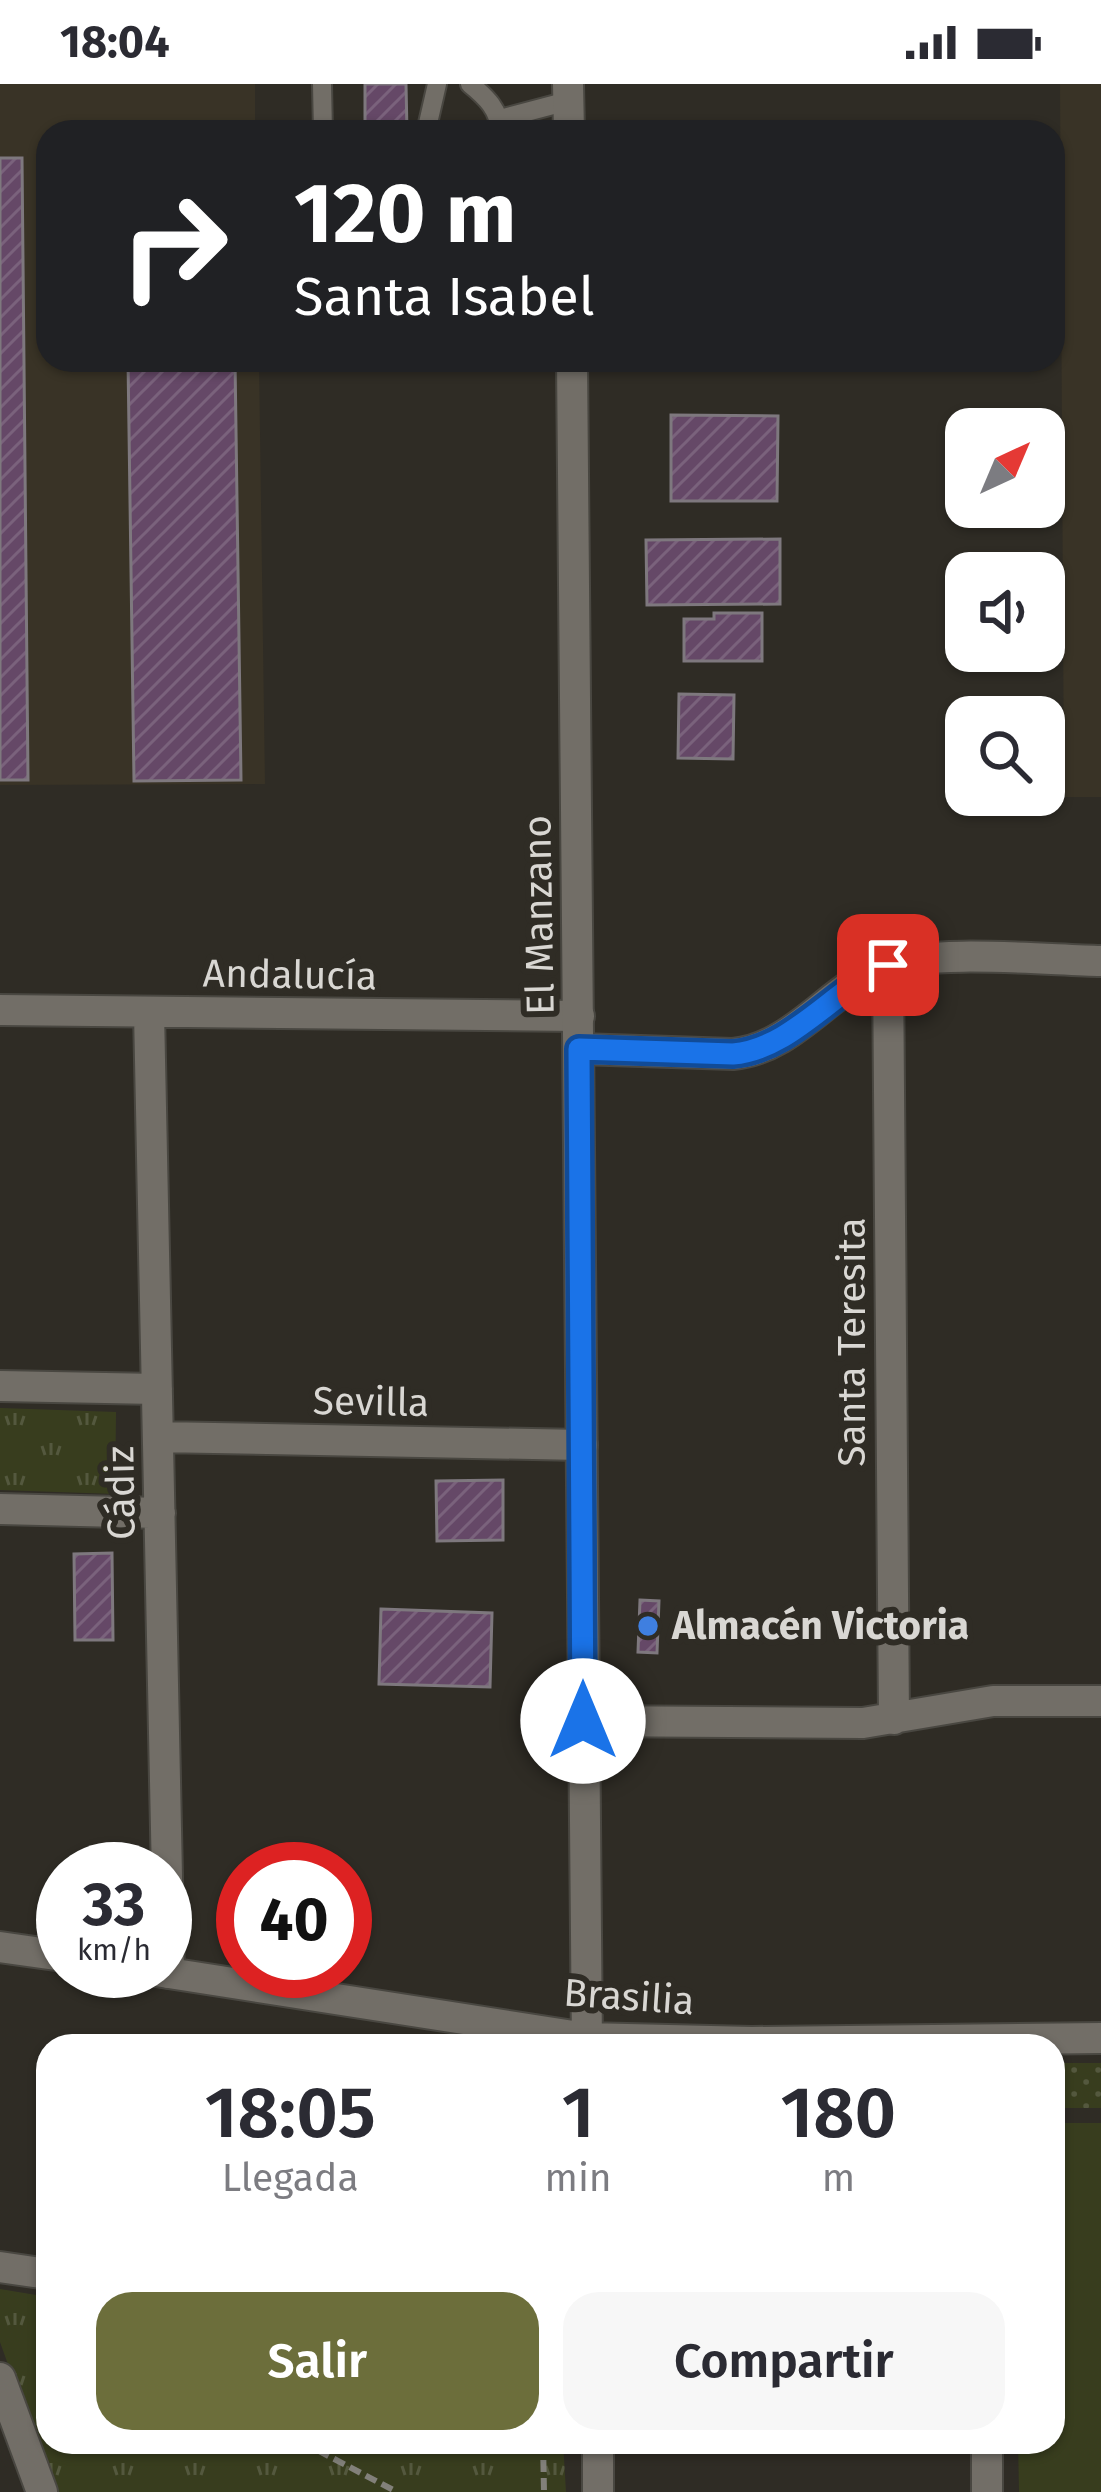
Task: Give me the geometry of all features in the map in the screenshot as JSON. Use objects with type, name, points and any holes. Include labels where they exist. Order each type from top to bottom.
[{"type":"street","name":"El Manzano","points":[[572,372],[586,2034]]},
{"type":"street","points":[[579,1049],[733,1054],[756,1050],[888,965],[928,959],[1101,961]]},
{"type":"street","name":"Santa Teresita","points":[[888,965],[895,1719]]},
{"type":"street","name":"Andalucía","points":[[0,1010],[579,1016]]},
{"type":"street","name":"Cádiz","points":[[149,1012],[161,1842]]},
{"type":"street","points":[[0,1386],[157,1388]]},
{"type":"street","name":"Sevilla","points":[[158,1437],[582,1445]]},
{"type":"street","points":[[0,1509],[160,1513]]},
{"type":"street","points":[[583,1721],[833,1724],[895,1719],[993,1701],[1101,1701]]},
{"type":"street","points":[[0,1947],[36,1952]]},
{"type":"street","name":"Brasilia","points":[[192,1977],[538,2034]]},
{"type":"street","name":"Brasilia","points":[[1065,2040],[1101,2038]]},
{"type":"street","points":[[0,2267],[36,2272]]},
{"type":"street","points":[[0,2378],[42,2492]]},
{"type":"street","points":[[598,2454],[598,2492]]},
{"type":"street","points":[[987,2454],[987,2492]]},
{"type":"lane","points":[[322,84],[323,120]]},
{"type":"lane","points":[[429,120],[437,84]]},
{"type":"lane","points":[[470,84],[490,102],[498,120]]},
{"type":"lane","points":[[520,120],[568,106]]},
{"type":"path","points":[[325,2454],[398,2492]]},
{"type":"path","points":[[543,2454],[544,2492]]},
{"type":"shaded area","points":[[0,84],[255,84],[255,120],[36,120],[36,372],[259,372],[265,784],[0,785]]},
{"type":"shaded area","points":[[1060,84],[1101,84],[1101,797],[1065,797],[1065,120],[1060,120]]},
{"type":"green space","points":[[0,1408],[116,1412],[115,1494],[0,1490]]},
{"type":"green space","points":[[1065,2063],[1101,2063],[1101,2108],[1065,2108]]},
{"type":"green space","points":[[1065,2123],[1101,2123],[1101,2492],[1019,2492],[1018,2454],[1065,2454]]},
{"type":"green space","points":[[0,2289],[36,2295],[36,2442],[0,2342]]},
{"type":"green space","points":[[40,2454],[564,2454],[566,2492],[54,2492]]},
{"type":"building","points":[[365,84],[406,84],[407,120],[365,120]]},
{"type":"building","points":[[0,158],[22,158],[28,780],[0,780]]},
{"type":"building","points":[[128,372],[235,372],[241,780],[134,781]]},
{"type":"building","points":[[671,415],[778,416],[777,501],[671,501]]},
{"type":"building","points":[[780,539],[780,604],[647,605],[646,540]]},
{"type":"building","points":[[714,613],[762,613],[762,661],[684,661],[684,619],[714,619]]},
{"type":"building","points":[[679,694],[734,695],[733,759],[678,758]]},
{"type":"building","points":[[503,1480],[503,1540],[437,1541],[436,1481]]},
{"type":"building","points":[[112,1553],[113,1640],[75,1640],[74,1554]]},
{"type":"building","name":"Almacén Victoria","points":[[640,1600],[659,1601],[657,1653],[638,1652]]},
{"type":"building","points":[[381,1609],[492,1613],[490,1687],[379,1684]]},
{"type":"place","name":"Almacén Victoria","points":[[648,1626]]},
{"type":"route","points":[[583,1721],[579,1049],[733,1054],[756,1050],[888,965]]}]
